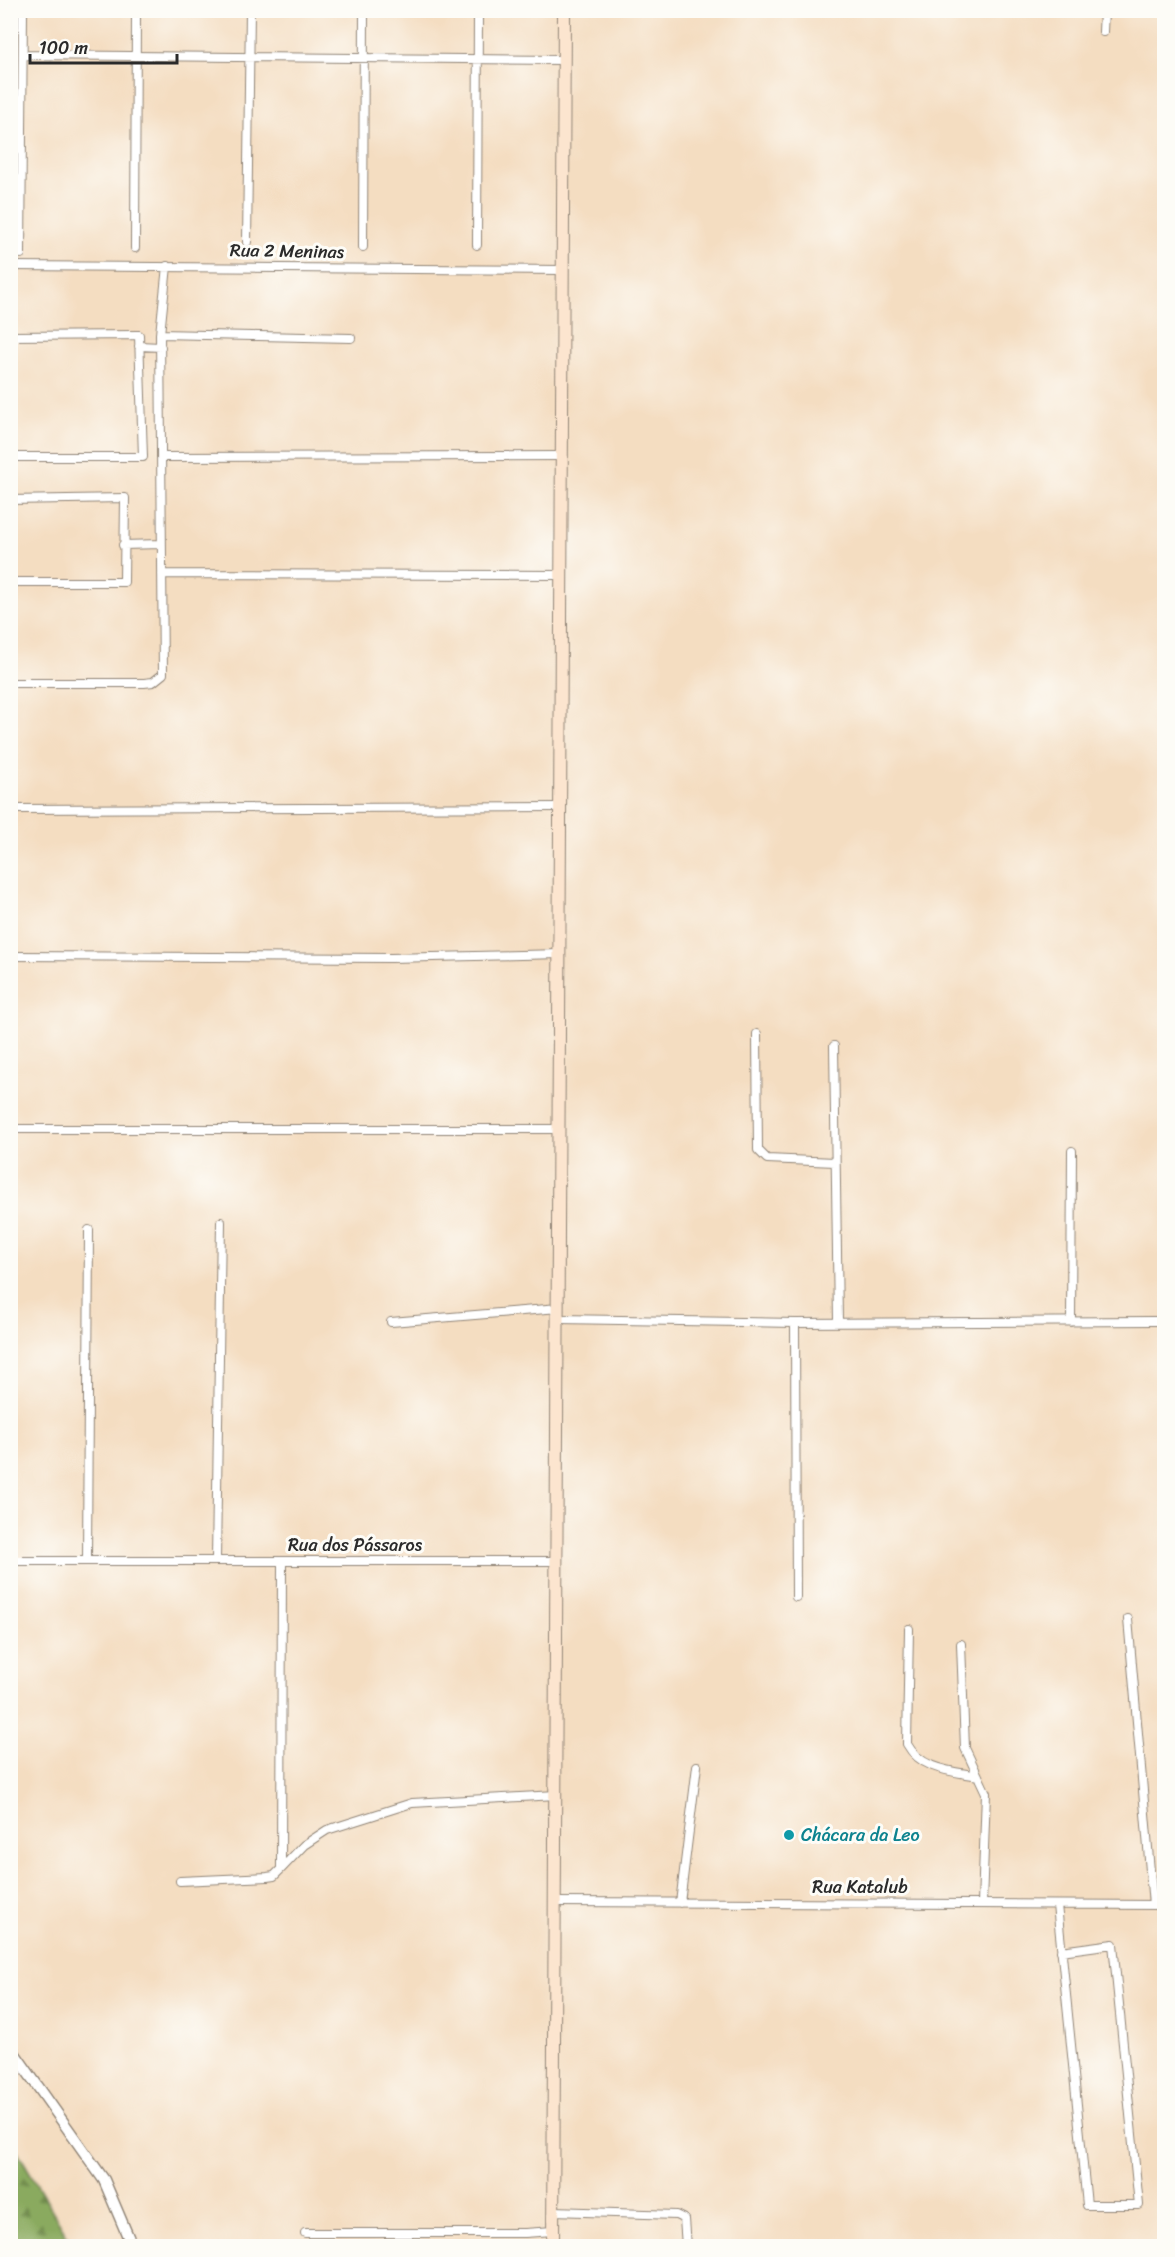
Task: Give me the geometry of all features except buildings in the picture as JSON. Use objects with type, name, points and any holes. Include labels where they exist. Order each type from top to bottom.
[{"type":"main road","points":[[553,2247],[564,10]]},
{"type":"street","points":[[21,254],[23,10]]},
{"type":"street","points":[[135,248],[136,10]]},
{"type":"street","points":[[247,242],[250,10]]},
{"type":"street","points":[[363,247],[364,10]]},
{"type":"street","points":[[477,245],[478,10]]},
{"type":"street","points":[[1103,32],[1104,10]]},
{"type":"street","points":[[23,55],[564,60]]},
{"type":"street","name":"Rua 2 Meninas","points":[[10,266],[563,270]]},
{"type":"street","points":[[10,683],[144,683],[159,679],[164,669],[160,334],[167,266]]},
{"type":"street","points":[[160,334],[351,338]]},
{"type":"street","points":[[10,336],[139,335],[143,457],[10,457]]},
{"type":"street","points":[[139,346],[160,346]]},
{"type":"street","points":[[161,457],[562,456]]},
{"type":"street","points":[[10,500],[125,498],[124,582],[10,582]]},
{"type":"street","points":[[123,545],[161,544]]},
{"type":"street","points":[[162,574],[562,575]]},
{"type":"street","points":[[10,809],[561,807]]},
{"type":"street","points":[[10,956],[391,958],[561,954]]},
{"type":"street","points":[[757,1034],[758,1150],[767,1159],[835,1162]]},
{"type":"street","points":[[834,1046],[838,1321]]},
{"type":"street","points":[[10,1129],[559,1129]]},
{"type":"street","points":[[1071,1322],[1072,1151]]},
{"type":"street","points":[[216,1560],[221,1222]]},
{"type":"street","points":[[87,1561],[90,1230]]},
{"type":"street","points":[[391,1322],[559,1314],[795,1323],[1155,1321]]},
{"type":"street","points":[[795,1323],[796,1597]]},
{"type":"street","points":[[281,1869],[282,1561]]},
{"type":"street","name":"Rua dos Pássaros","points":[[10,1562],[558,1561]]},
{"type":"street","points":[[1128,1619],[1153,1905]]},
{"type":"street","points":[[909,1629],[907,1744],[912,1753],[932,1767],[978,1776]]},
{"type":"street","points":[[961,1644],[965,1748],[986,1793],[982,1904]]},
{"type":"street","points":[[680,1903],[697,1766]]},
{"type":"street","points":[[180,1881],[274,1876],[303,1845],[327,1830],[412,1803],[557,1795]]},
{"type":"street","name":"Rua Katalub","points":[[556,1902],[1164,1905]]},
{"type":"street","points":[[1057,1905],[1061,1951],[1086,2205],[1139,2205],[1113,1944],[1061,1951]]},
{"type":"street","points":[[10,2047],[104,2180],[132,2247]]},
{"type":"street","points":[[554,2211],[676,2214],[684,2219],[686,2247]]},
{"type":"street","points":[[305,2233],[525,2233],[553,2230]]},
{"type":"green space","points":[[11,2140],[73,2246],[11,2246]]},
{"type":"place","name":"Chácara da Leo","points":[[789,1835]]}]
